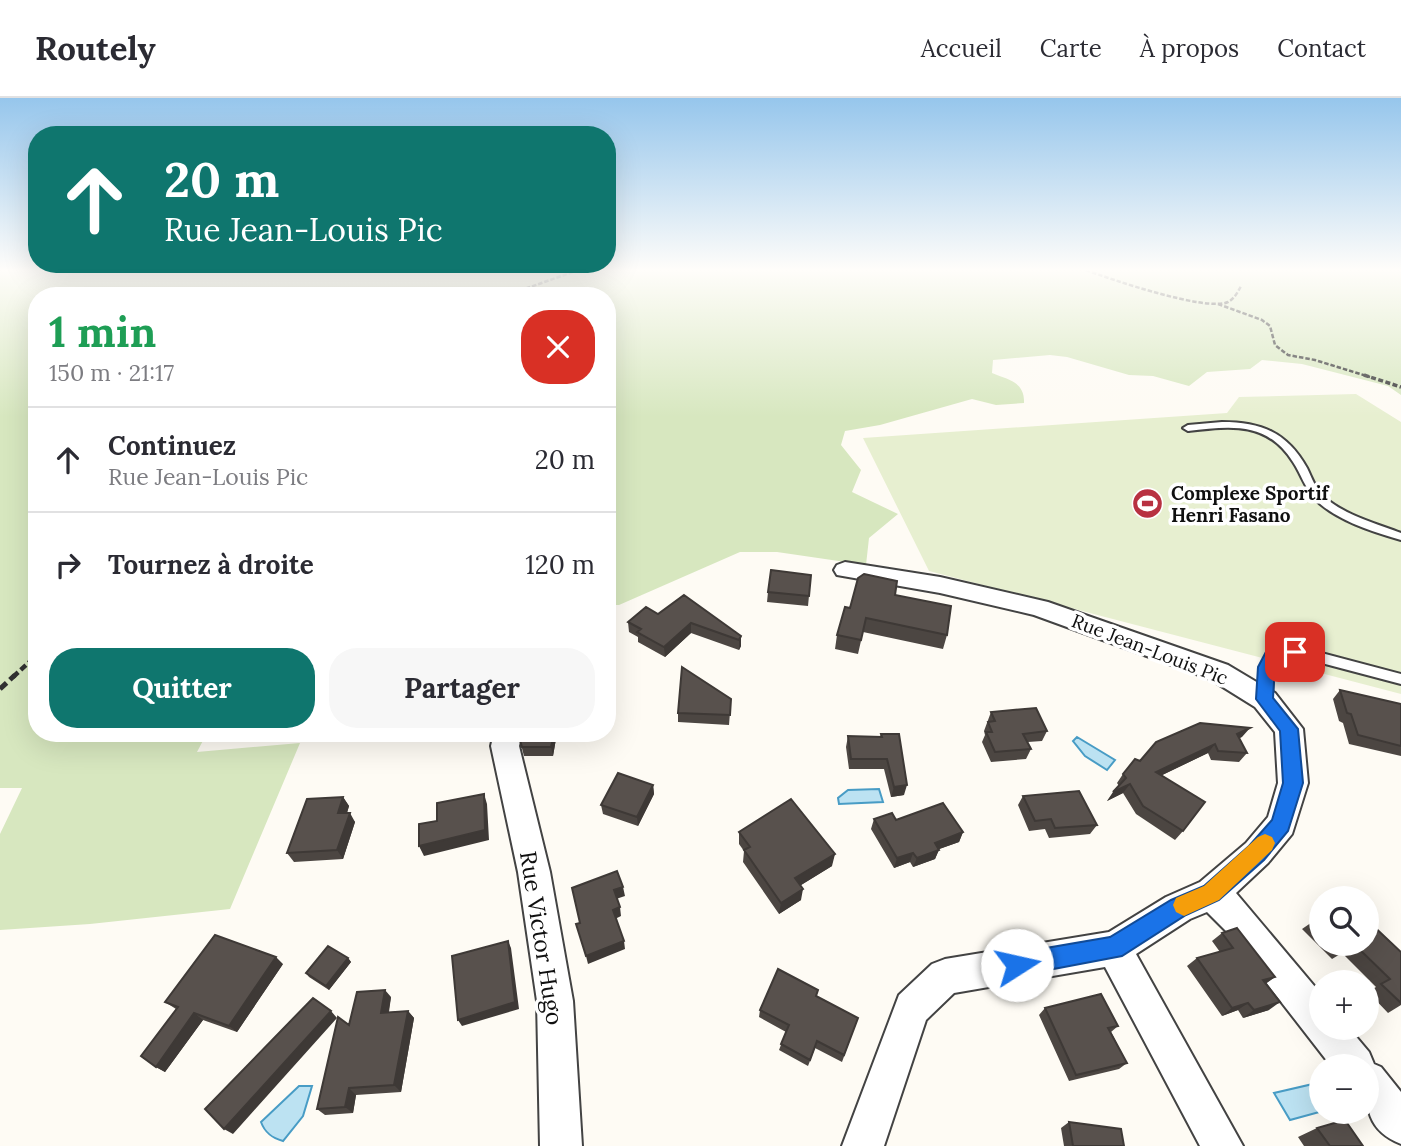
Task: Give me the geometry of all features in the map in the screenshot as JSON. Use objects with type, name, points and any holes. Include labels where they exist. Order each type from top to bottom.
[{"type":"street","name":"Rue Jean-Louis Pic","points":[[845,570],[940,585],[1040,608],[1219,672],[1265,699],[1289,729],[1293,783],[1281,824],[1257,853],[1212,893],[1178,908],[1114,948]]},
{"type":"street","name":"Rue Victor Hugo","points":[[506,742],[534,872],[555,1001],[561,1146]]},
{"type":"street","points":[[1212,893],[1239,919],[1309,1007]]},
{"type":"street","points":[[863,1146],[912,1008],[945,977],[1114,948],[1222,1146]]},
{"type":"street","points":[[1335,1040],[1346,1054]]},
{"type":"street","points":[[1379,1096],[1401,1124]]},
{"type":"lane","points":[[1188,428],[1225,424],[1271,431],[1288,447],[1310,486],[1322,501],[1401,537]]},
{"type":"lane","points":[[1265,699],[1267,667],[1273,652],[1295,652],[1401,679]]},
{"type":"path","points":[[1259,319],[1270,326],[1275,345],[1288,355],[1315,360],[1401,387]]},
{"type":"path","points":[[0,690],[28,664]]},
{"type":"green space","points":[[0,319],[28,319],[28,742],[202,742],[197,752],[300,743],[230,909],[90,924],[0,930],[0,834],[22,788],[0,788]]},
{"type":"green space","points":[[616,319],[1401,319],[1401,395],[1388,386],[1302,364],[1262,360],[1250,369],[1207,372],[1189,386],[1153,376],[1129,375],[1067,357],[1050,355],[993,360],[992,373],[1019,386],[1024,403],[996,405],[972,399],[880,425],[845,431],[841,445],[861,470],[852,492],[898,514],[869,538],[866,565],[777,552],[740,552],[616,605]]},
{"type":"green space","name":"Complexe Sportif Henri Fasano","points":[[1356,394],[1401,422],[1401,694],[929,571],[863,438],[1227,413],[1239,397]]},
{"type":"water","points":[[1077,737],[1115,760],[1107,770],[1085,756],[1073,741]]},
{"type":"water","points":[[879,789],[883,802],[839,804],[838,798],[848,790]]},
{"type":"water","points":[[1309,1085],[1309,1115],[1290,1120],[1274,1093]]},
{"type":"water","points":[[299,1086],[312,1086],[303,1116],[283,1141],[267,1132],[261,1122]]},
{"type":"building","points":[[771,570],[811,575],[809,596],[768,592]]},
{"type":"building","points":[[864,574],[897,581],[895,595],[951,606],[947,635],[866,618],[861,640],[837,635],[845,607],[850,608],[858,578]]},
{"type":"building","points":[[684,595],[741,636],[739,640],[691,623],[664,647],[637,632],[641,629],[628,622],[646,607],[658,614]]},
{"type":"building","points":[[682,667],[731,699],[730,715],[678,713]]},
{"type":"building","points":[[1340,690],[1401,704],[1401,746],[1358,735]]},
{"type":"building","points":[[1036,708],[1047,731],[1023,734],[1031,749],[995,752],[986,732],[992,732],[988,722],[995,721],[991,712]]},
{"type":"building","points":[[1200,723],[1250,728],[1237,734],[1247,753],[1218,751],[1215,744],[1156,772],[1205,802],[1183,831],[1143,806],[1130,784],[1113,792],[1126,778],[1123,774],[1135,759],[1140,761],[1156,742]]},
{"type":"building","points":[[881,734],[899,734],[907,785],[894,787],[887,759],[851,759],[848,736],[882,737]]},
{"type":"building","points":[[520,742],[552,742],[551,747],[522,747]]},
{"type":"building","points":[[618,773],[653,785],[637,817],[601,805]]},
{"type":"building","points":[[1079,791],[1097,825],[1055,828],[1051,819],[1035,821],[1023,796]]},
{"type":"building","points":[[484,794],[485,830],[419,846],[419,824],[437,821],[437,803]]},
{"type":"building","points":[[343,797],[338,813],[350,813],[337,850],[287,853],[307,799]]},
{"type":"building","points":[[791,799],[835,854],[795,878],[803,889],[781,903],[744,850],[750,847],[739,832]]},
{"type":"building","points":[[943,803],[963,832],[935,843],[939,850],[917,858],[913,853],[897,858],[874,819],[892,813],[896,820]]},
{"type":"building","points":[[617,871],[623,887],[614,890],[620,907],[613,910],[624,941],[586,956],[576,924],[580,923],[572,888]]},
{"type":"building","points":[[1237,928],[1275,977],[1263,980],[1280,1002],[1254,1010],[1248,1003],[1232,1008],[1197,958],[1233,948],[1222,933]]},
{"type":"building","points":[[1379,931],[1401,952],[1401,1003],[1381,984],[1390,979],[1366,956],[1379,956]]},
{"type":"building","points":[[215,935],[276,957],[229,1026],[194,1013],[156,1067],[141,1056],[178,1007],[165,1002]]},
{"type":"building","points":[[508,941],[515,1002],[458,1020],[452,956]]},
{"type":"building","points":[[328,946],[348,958],[326,986],[306,973]]},
{"type":"building","points":[[778,969],[818,990],[816,996],[858,1018],[844,1055],[817,1041],[810,1060],[781,1044],[789,1025],[760,1010]]},
{"type":"building","points":[[385,990],[381,1013],[408,1011],[394,1085],[349,1088],[345,1107],[317,1109],[338,1017],[349,1025],[357,992]]},
{"type":"building","points":[[1101,994],[1118,1026],[1108,1028],[1127,1063],[1076,1075],[1045,1008]]},
{"type":"building","points":[[313,998],[331,1011],[224,1129],[205,1109]]},
{"type":"building","points":[[1069,1122],[1121,1129],[1124,1146],[1073,1146]]},
{"type":"building","points":[[1331,1124],[1348,1124],[1363,1146],[1330,1146],[1317,1128]]},
{"type":"slow traffic","points":[[1184,905],[1212,893],[1265,843]]},
{"type":"place","name":"Complexe Sportif Henri Fasano","points":[[1148,504]]},
{"type":"route","points":[[1017,965],[1114,948],[1178,908],[1212,893],[1257,853],[1281,824],[1293,783],[1293,751],[1289,729],[1265,699],[1267,667],[1273,652],[1295,652]]}]
